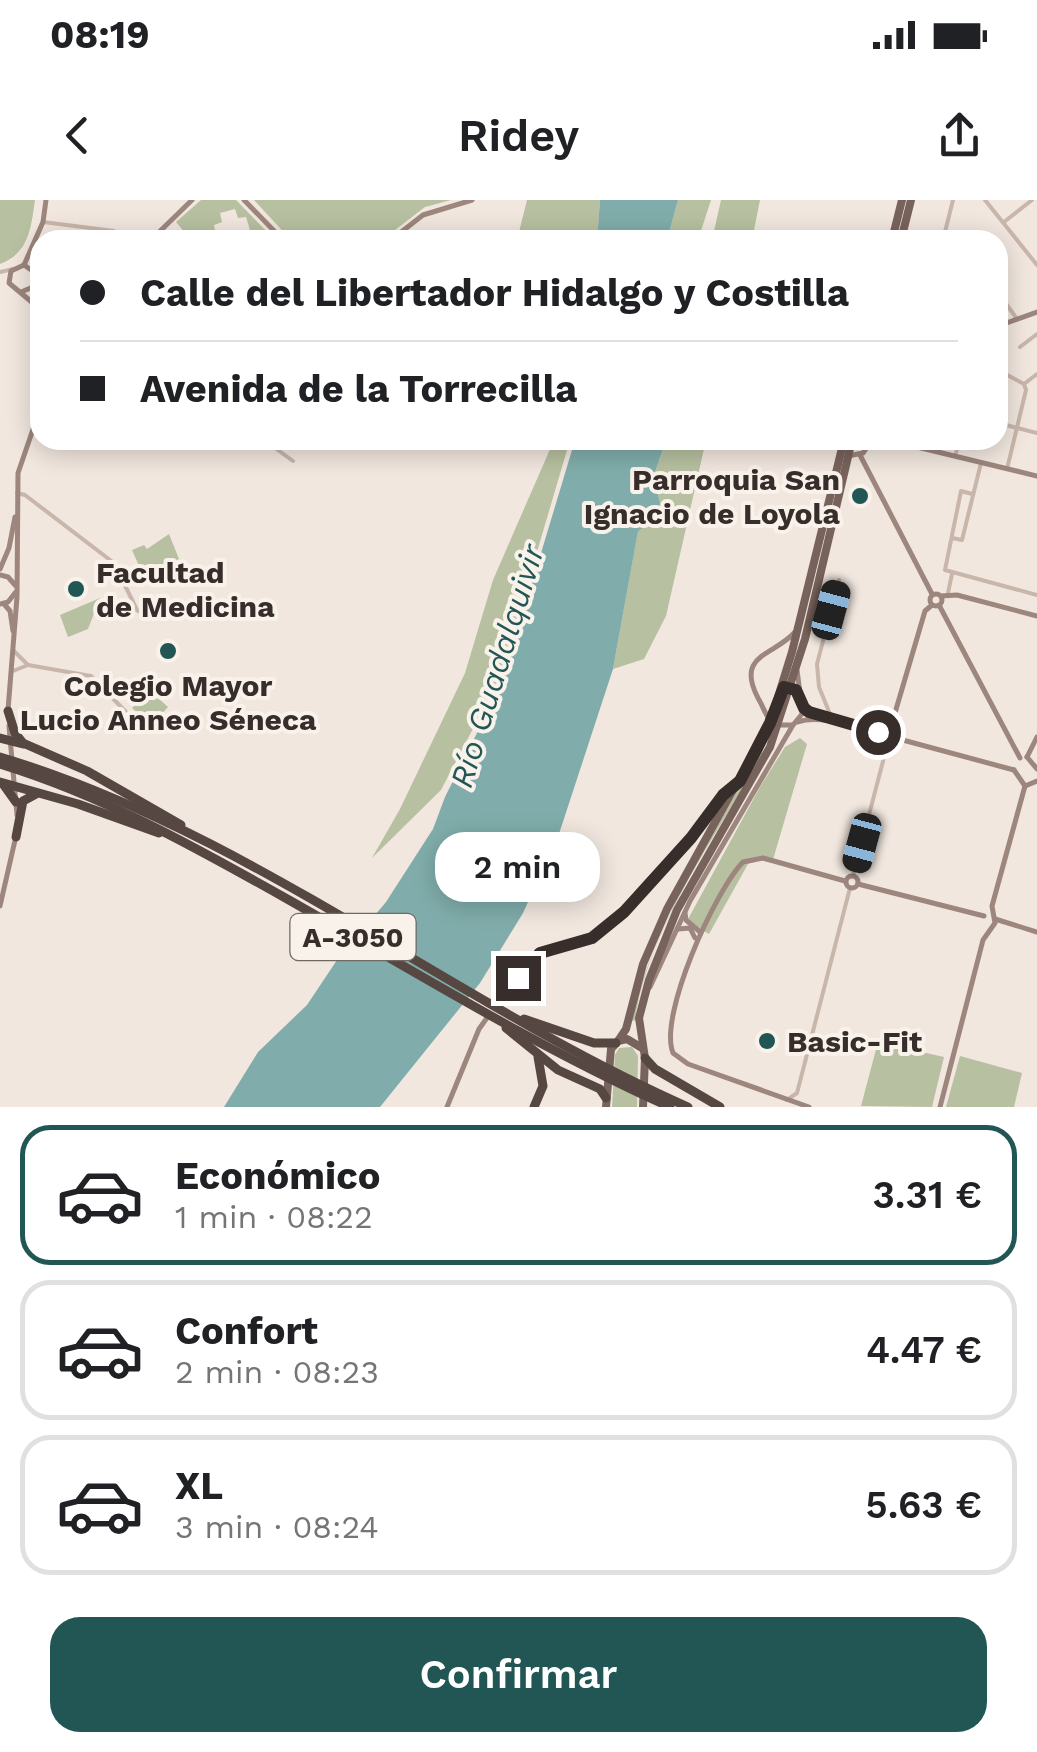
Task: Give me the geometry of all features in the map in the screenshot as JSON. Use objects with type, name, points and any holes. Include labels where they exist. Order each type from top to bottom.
[{"type":"highway","points":[[0,729],[8,711]]},
{"type":"highway","points":[[8,711],[15,733],[26,744]]},
{"type":"highway","points":[[7,741],[26,744],[120,788],[199,844]]},
{"type":"highway","name":"A-3050","points":[[0,760],[74,781],[199,844],[506,1019]]},
{"type":"highway","points":[[0,782],[199,844]]},
{"type":"highway","points":[[0,782],[16,802]]},
{"type":"highway","points":[[16,836],[23,802],[40,794]]},
{"type":"highway","points":[[506,1019],[594,1044],[617,1042]]},
{"type":"highway","points":[[506,1019],[537,1054],[571,1077],[598,1087],[604,1103]]},
{"type":"highway","points":[[506,1019],[658,1098],[688,1107]]},
{"type":"highway","points":[[534,1107],[542,1094],[543,1079],[537,1054]]},
{"type":"highway","points":[[645,1055],[656,1069],[720,1107]]},
{"type":"highway","points":[[658,1098],[670,1107]]},
{"type":"main road","points":[[894,230],[902,200]]},
{"type":"main road","points":[[904,230],[911,200]]},
{"type":"main road","points":[[643,1107],[645,1055],[639,1018],[667,931],[785,725],[787,688],[799,624],[845,450]]},
{"type":"main road","points":[[787,688],[796,668],[848,456],[846,450]]},
{"type":"main road","points":[[604,1103],[609,1054],[625,1032],[654,936],[740,781],[785,725]]},
{"type":"main road","points":[[617,1042],[635,1041],[645,1055]]},
{"type":"street","points":[[40,230],[46,200]]},
{"type":"street","points":[[161,230],[190,200]]},
{"type":"street","points":[[244,200],[273,230]]},
{"type":"street","points":[[404,230],[423,215],[472,200]]},
{"type":"street","points":[[946,230],[953,200]]},
{"type":"street","points":[[986,200],[1037,264]]},
{"type":"street","points":[[1004,222],[1032,200]]},
{"type":"street","points":[[43,222],[106,230]]},
{"type":"street","points":[[24,266],[30,252]]},
{"type":"street","points":[[1031,257],[1037,252]]},
{"type":"street","points":[[0,272],[24,266],[30,270]]},
{"type":"street","points":[[10,286],[8,277],[12,269]]},
{"type":"street","points":[[0,280],[30,301]]},
{"type":"street","points":[[18,292],[30,289]]},
{"type":"street","points":[[1008,306],[1017,319]]},
{"type":"street","points":[[1008,322],[1036,315]]},
{"type":"street","points":[[1020,347],[1037,334]]},
{"type":"street","points":[[1024,384],[1037,374]]},
{"type":"street","points":[[1007,469],[1026,390],[1024,384],[1008,375]]},
{"type":"street","points":[[1008,426],[1037,432]]},
{"type":"street","points":[[0,906],[16,836],[8,711],[17,493],[21,460],[30,436]]},
{"type":"street","points":[[278,450],[293,461]]},
{"type":"street","points":[[848,456],[860,455],[864,450]]},
{"type":"street","points":[[931,450],[1037,476]]},
{"type":"street","points":[[955,456],[957,450]]},
{"type":"street","points":[[860,455],[932,594]]},
{"type":"street","points":[[950,538],[962,540],[981,463]]},
{"type":"street","points":[[972,494],[962,491],[944,566],[952,574],[1037,594]]},
{"type":"street","points":[[17,493],[25,495],[114,563],[138,610],[146,616]]},
{"type":"street","points":[[15,591],[12,580],[0,572],[16,514]]},
{"type":"street","points":[[846,881],[853,876],[885,731],[892,723],[925,611],[944,595],[952,574]]},
{"type":"street","points":[[832,719],[819,688],[818,664],[839,580]]},
{"type":"street","points":[[13,634],[10,611],[2,604],[15,591]]},
{"type":"street","points":[[932,594],[1037,616]]},
{"type":"street","points":[[932,594],[929,599],[1024,758],[1037,769]]},
{"type":"street","points":[[785,725],[752,686],[751,671],[760,656],[788,639],[799,624]]},
{"type":"street","points":[[12,648],[28,665]]},
{"type":"street","points":[[10,675],[28,665],[90,676],[126,712]]},
{"type":"street","points":[[796,668],[804,708]]},
{"type":"street","points":[[787,688],[801,696]]},
{"type":"street","points":[[804,708],[832,719],[895,731]]},
{"type":"street","points":[[639,1018],[685,912],[785,725],[804,708]]},
{"type":"street","points":[[785,725],[813,719],[875,734],[893,746],[898,740]]},
{"type":"street","points":[[892,723],[898,740]]},
{"type":"street","points":[[1014,770],[1037,738]]},
{"type":"street","points":[[898,740],[1014,770],[1024,786],[940,1107]]},
{"type":"street","points":[[446,1107],[482,1024],[531,961],[550,949],[595,936],[624,912],[696,832],[723,795],[740,781]]},
{"type":"street","points":[[1024,786],[1037,781]]},
{"type":"street","points":[[728,835],[736,805]]},
{"type":"street","points":[[787,1100],[797,1093],[850,888],[846,881],[763,858],[742,862],[710,916],[697,930],[669,1035],[673,1053],[706,1072],[787,1100],[809,1107]]},
{"type":"street","points":[[853,876],[858,884]]},
{"type":"street","points":[[850,888],[858,884],[1037,932]]},
{"type":"street","points":[[685,912],[686,920],[697,930]]},
{"type":"street","points":[[673,936],[682,928],[697,930]]},
{"type":"street","points":[[452,1094],[456,1107]]},
{"type":"green space","points":[[0,200],[35,200],[23,246],[0,264]]},
{"type":"green space","points":[[201,200],[236,200],[265,230],[250,230],[246,217],[238,218],[235,209],[220,213],[222,222],[214,225],[215,230],[183,230],[176,222]]},
{"type":"green space","points":[[254,200],[451,200],[425,207],[395,230],[282,230]]},
{"type":"green space","points":[[527,200],[600,200],[598,230],[520,230]]},
{"type":"green space","points":[[678,200],[711,200],[701,230],[670,230]]},
{"type":"green space","points":[[721,200],[760,200],[754,230],[714,230]]},
{"type":"green space","points":[[550,450],[567,450],[500,677],[441,790],[372,858],[400,809],[465,673],[493,580]]},
{"type":"green space","points":[[663,450],[704,450],[666,616],[644,659],[613,669],[638,530],[660,502],[653,478]]},
{"type":"green space","points":[[169,534],[179,559],[167,564],[168,569],[143,575],[132,550],[144,545],[147,549]]},
{"type":"green space","points":[[100,598],[88,629],[68,637],[60,615]]},
{"type":"green space","points":[[149,690],[168,707],[151,726],[132,708]]},
{"type":"green space","points":[[768,733],[761,757],[669,918]]},
{"type":"green space","points":[[800,738],[807,744],[772,863],[760,860],[748,864],[709,934],[687,921],[760,787],[785,747]]},
{"type":"green space","points":[[650,962],[642,988],[635,1021],[631,1020]]},
{"type":"green space","points":[[878,1042],[944,1057],[932,1107],[861,1106]]},
{"type":"green space","points":[[632,1047],[638,1056],[637,1107],[612,1107],[615,1055],[619,1048]]},
{"type":"green space","points":[[960,1056],[1022,1073],[1014,1107],[946,1107]]},
{"type":"water","points":[[600,200],[678,200],[670,230],[598,230]]},
{"type":"water","points":[[572,450],[663,450],[653,478],[660,502],[658,518],[638,531],[613,669],[558,837],[523,913],[480,983],[380,1107],[224,1107],[258,1052],[307,1005],[337,960],[386,902],[433,829],[502,683]]},
{"type":"place","name":"Parroquia San Ignacio de Loyola","points":[[860,496]]},
{"type":"place","name":"Facultad de Medicina","points":[[76,589]]},
{"type":"place","name":"Colegio Mayor Lucio Anneo Séneca","points":[[168,651]]},
{"type":"place","name":"Basic-Fit","points":[[767,1041]]},
{"type":"route","points":[[518,978],[540,953],[592,938],[624,912],[691,838],[730,787],[740,781],[784,687],[796,690],[809,712],[878,732]]},
{"type":"water label","name":"Río Guadalquivir","points":[[497,666]]}]
